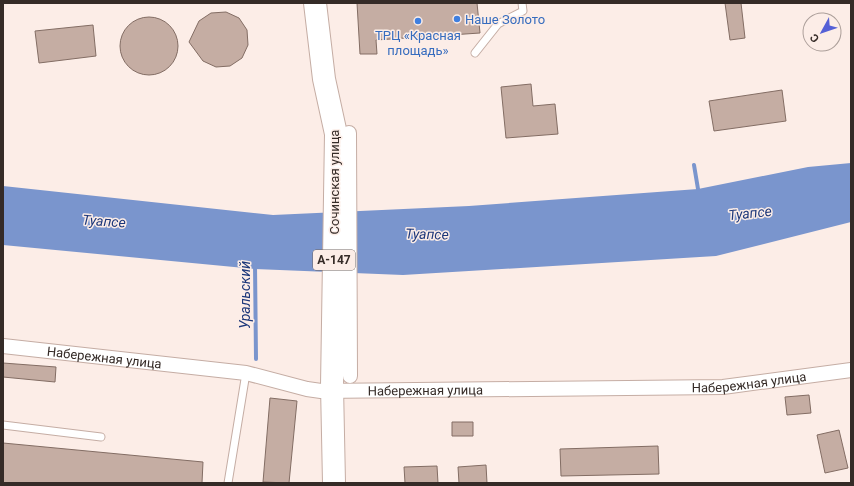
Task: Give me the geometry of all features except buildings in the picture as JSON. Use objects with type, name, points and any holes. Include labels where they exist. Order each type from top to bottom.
[{"type":"highway","name":"Сочинская улица","points":[[315,3],[324,79],[343,134],[338,384],[334,483]]},
{"type":"street","name":"Набережная улица","points":[[3,346],[246,373],[307,389],[338,384],[723,387],[851,370]]},
{"type":"lane","points":[[474,53],[498,24],[523,11],[522,3]]},
{"type":"lane","points":[[228,483],[246,373]]},
{"type":"lane","points":[[3,425],[101,437]]},
{"type":"water","name":"Туапсе","points":[[851,163],[851,222],[716,256],[403,275],[255,269],[3,245],[3,186],[273,215],[469,206],[698,189],[808,167]]},
{"type":"waterway","points":[[694,165],[698,189]]},
{"type":"waterway","name":"Уральский","points":[[255,265],[256,359]]},
{"type":"place","name":"Наше Золото","points":[[457,19]]},
{"type":"place","name":"ТРЦ «Красная площадь»","points":[[418,21]]}]
